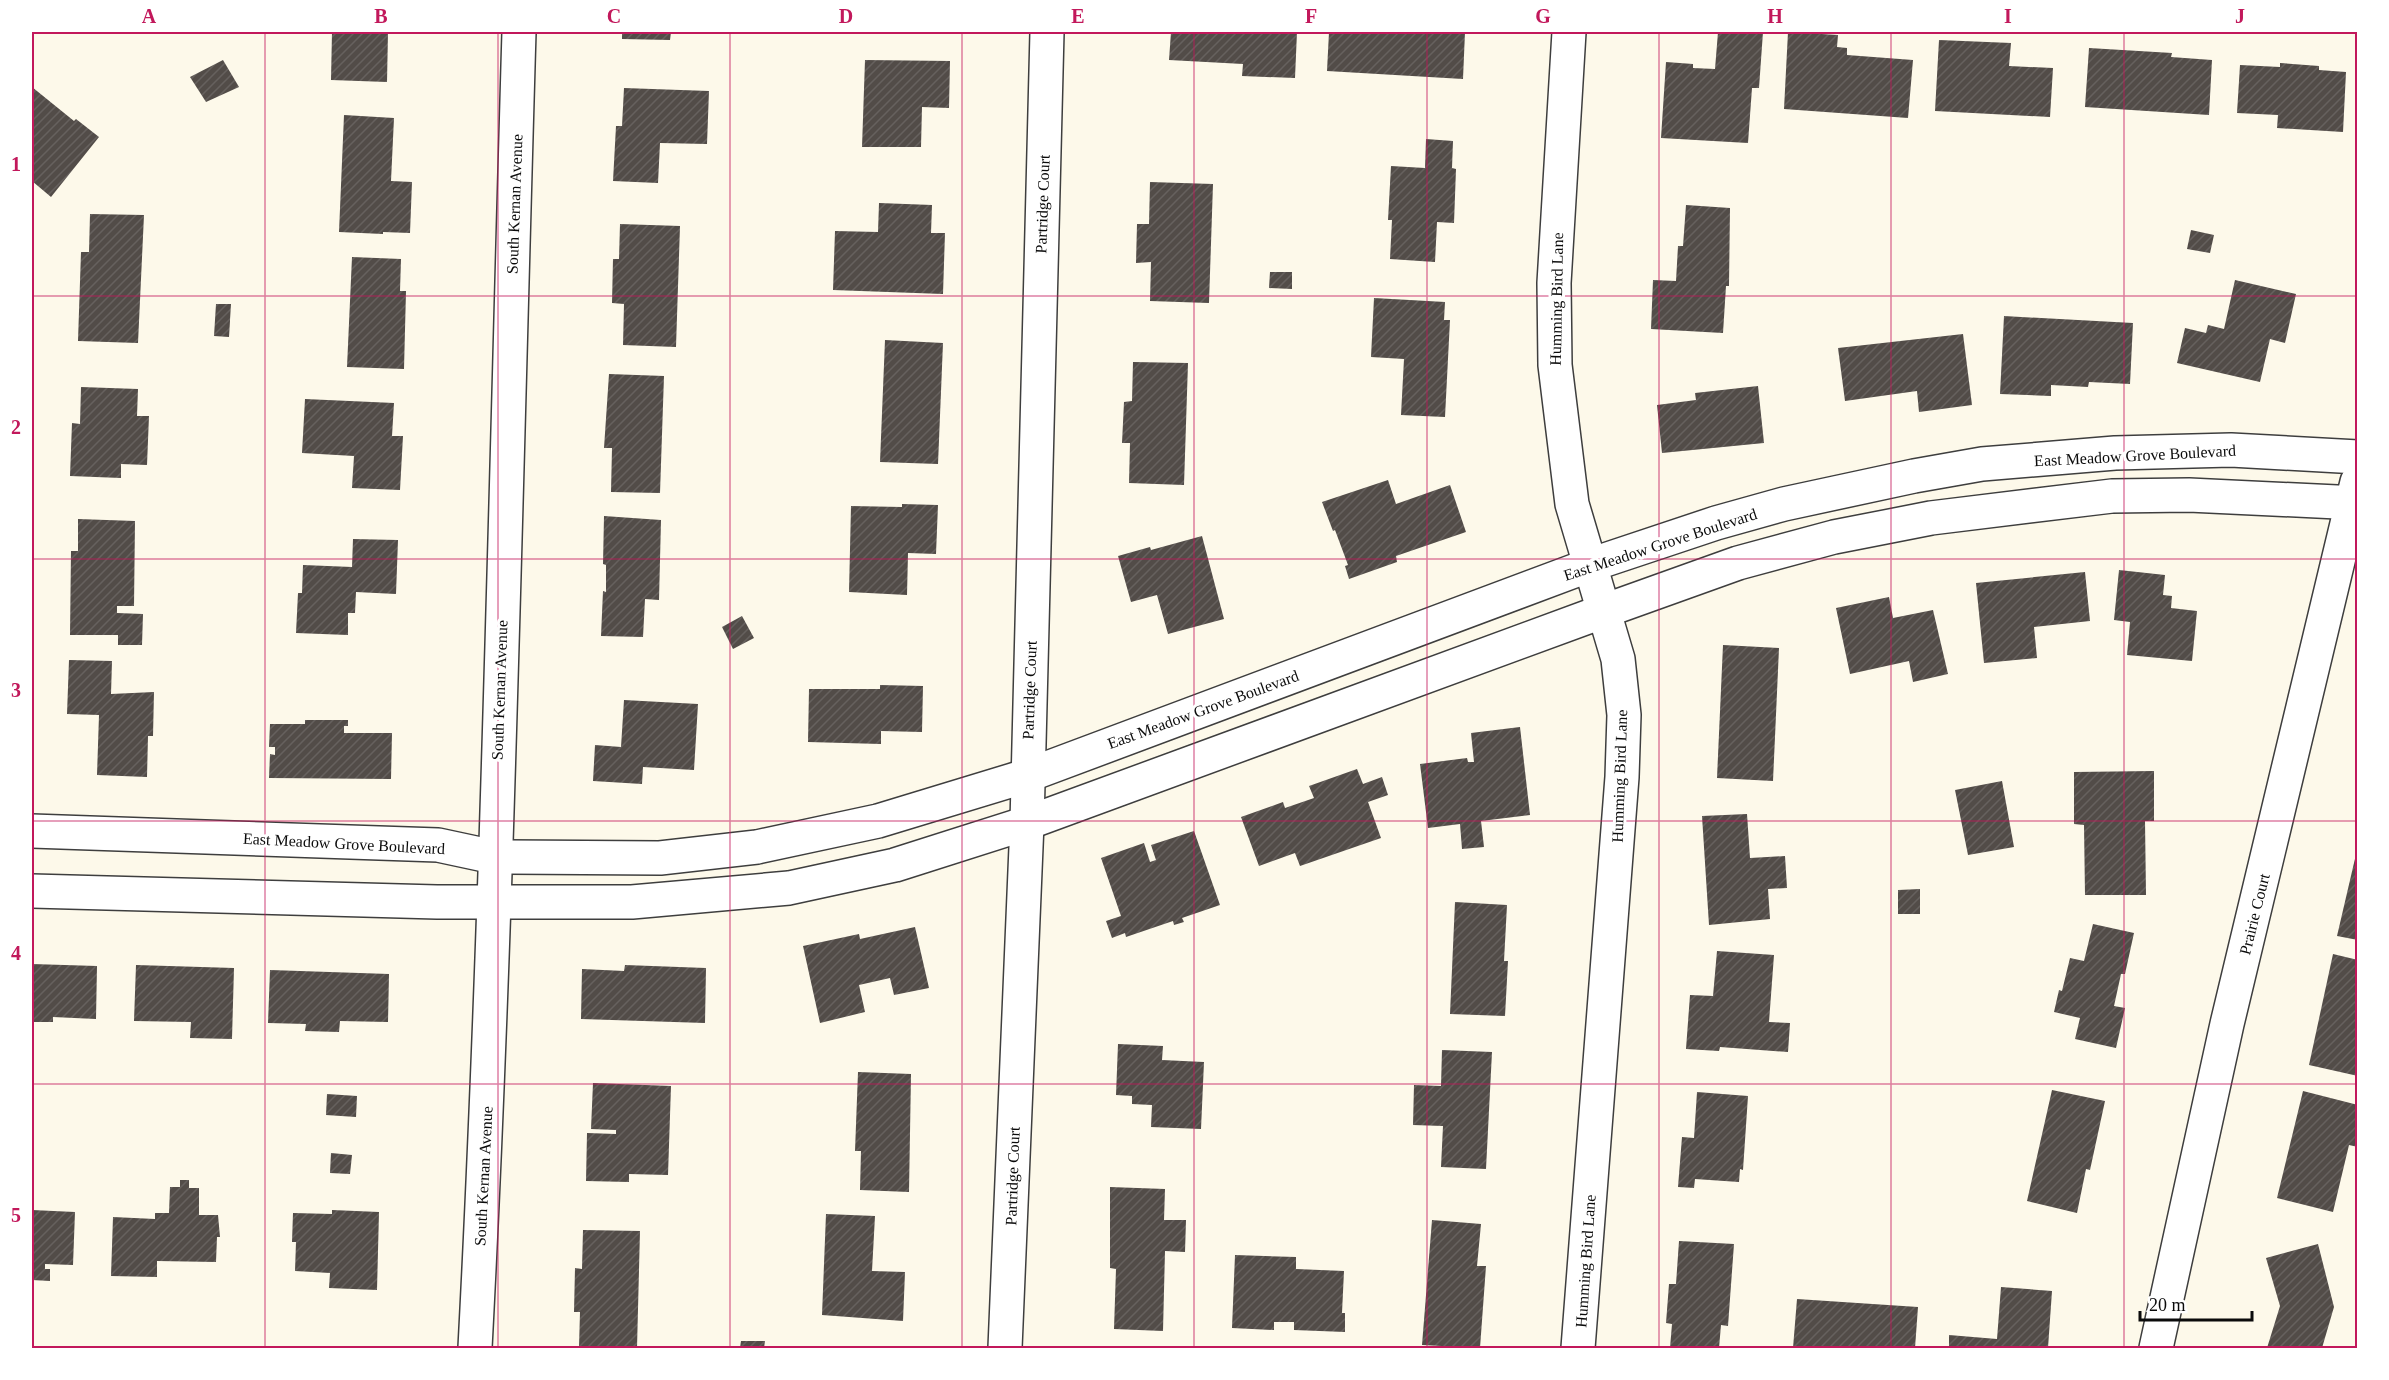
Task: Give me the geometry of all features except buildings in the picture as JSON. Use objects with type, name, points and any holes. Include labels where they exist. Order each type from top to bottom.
[{"type":"street","name":"South Kernan Avenue","points":[[475,1348],[494,902],[519,32]]},
{"type":"street","name":"Partridge Court","points":[[1005,1348],[1027,824],[1026,777],[1047,32]]},
{"type":"street","name":"Humming Bird Lane","points":[[1569,32],[1554,283],[1555,366],[1572,504],[1620,671],[1624,715],[1622,777],[1578,1348]]},
{"type":"street","name":"East Meadow Grove Boulevard","points":[[32,831],[438,845],[494,857],[660,858],[757,847],[878,821],[1026,777],[1590,565],[1716,523],[1785,504],[1982,464],[2115,453],[2231,450],[2358,457]]},
{"type":"street","points":[[32,891],[437,902],[632,902],[789,888],[895,865],[1027,824],[1738,563],[1834,537],[1931,518],[2112,496],[2356,495]]},
{"type":"street","name":"Prairie Court","points":[[2156,1348],[2227,1024],[2356,495]]}]
